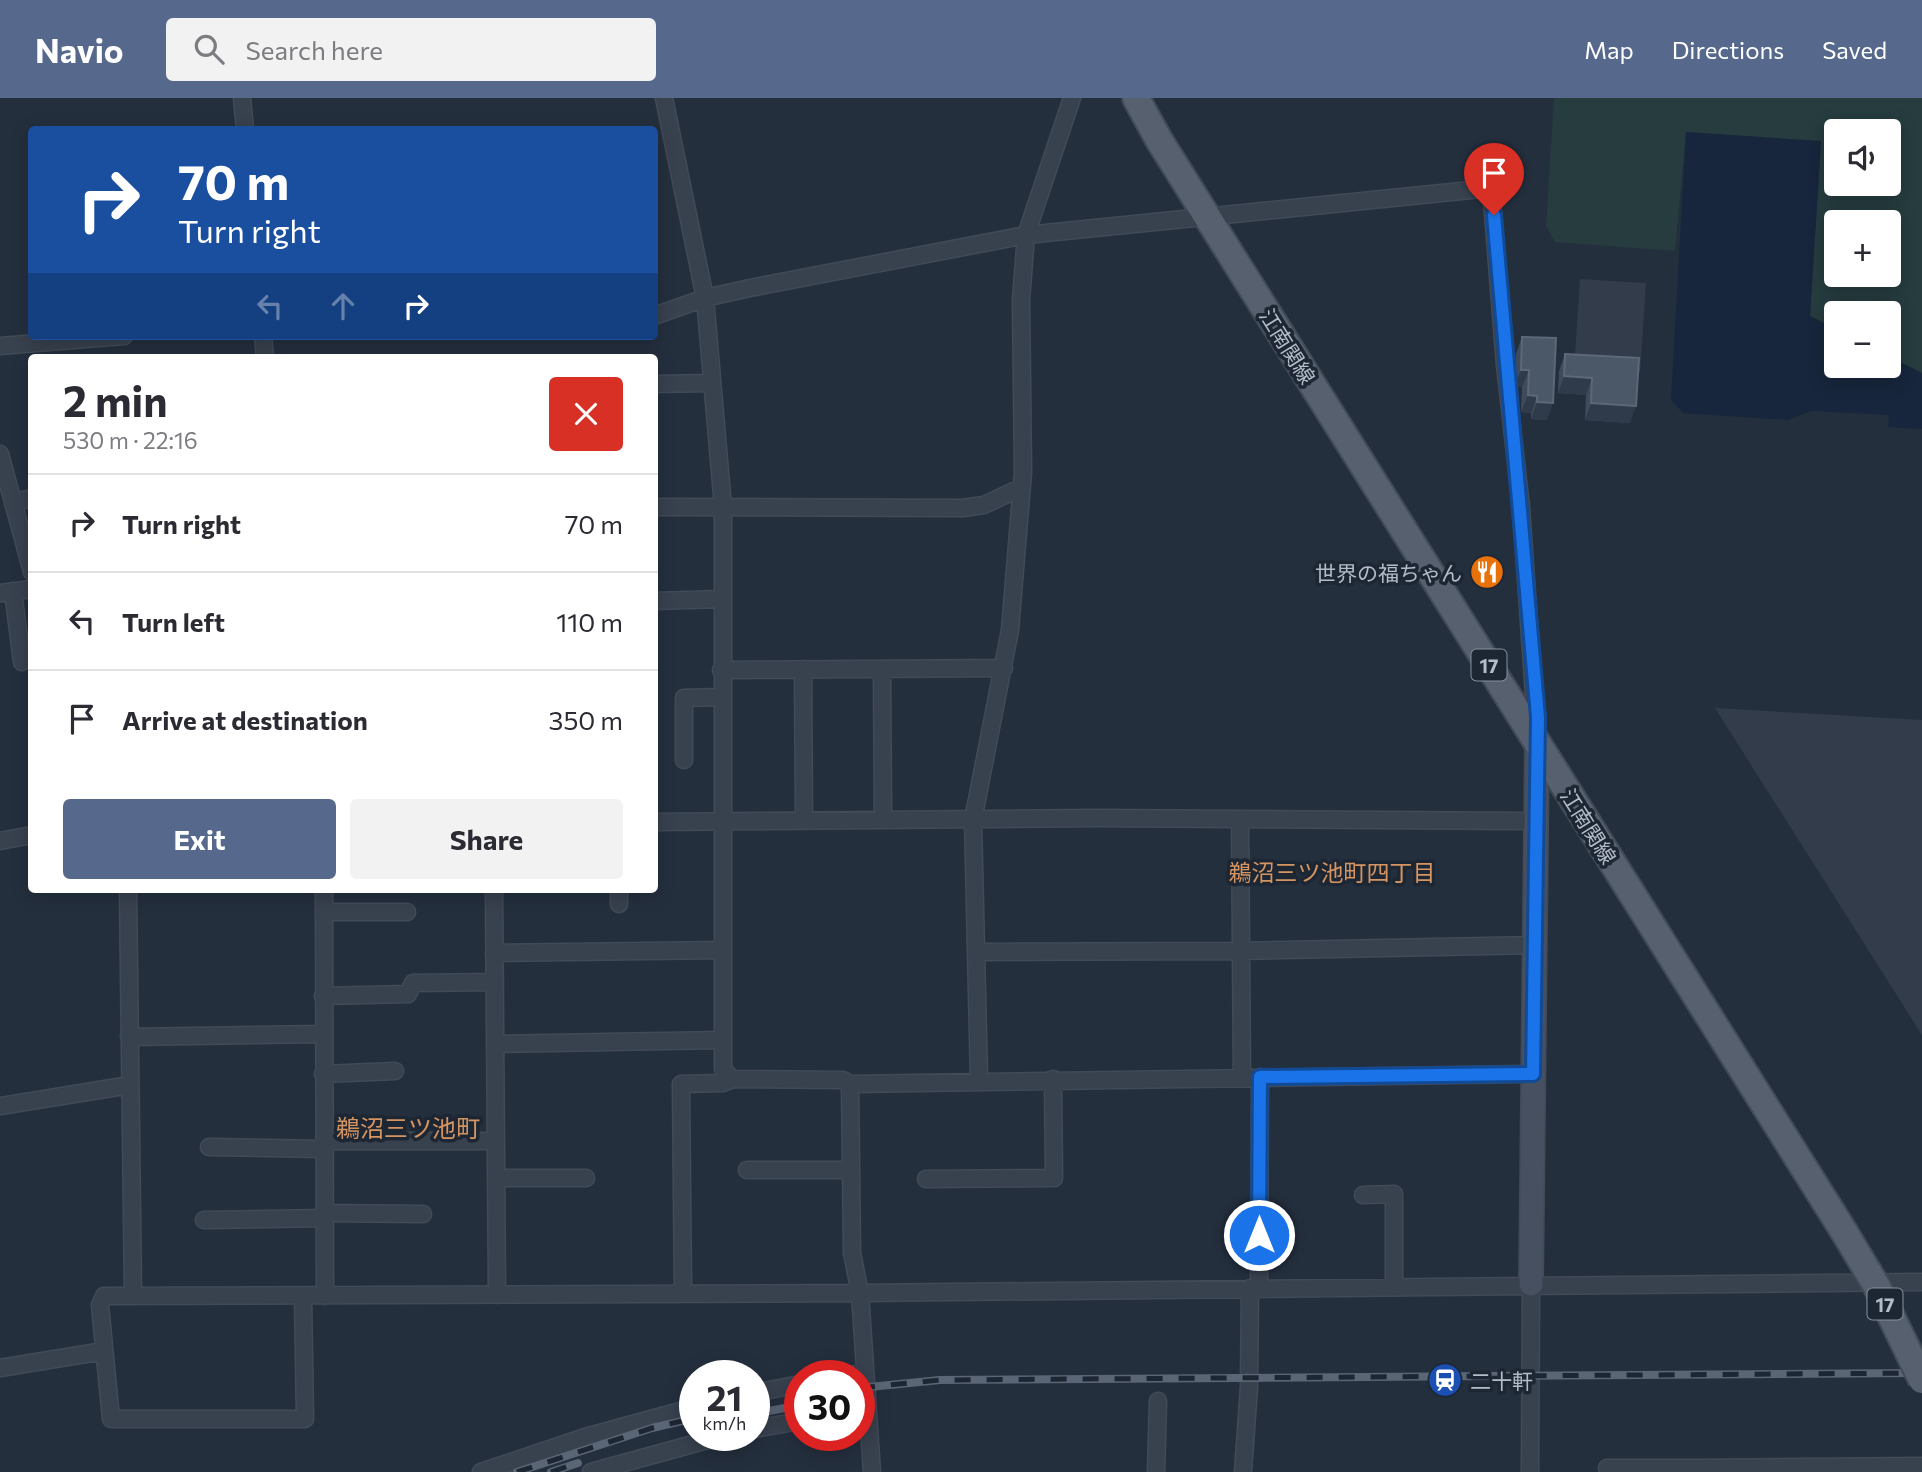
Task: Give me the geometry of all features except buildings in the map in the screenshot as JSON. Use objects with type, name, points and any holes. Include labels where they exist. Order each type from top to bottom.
[{"type":"main road","name":"江南関線","points":[[1136,98],[1206,216],[1843,1230],[1876,1285],[1922,1380]]},
{"type":"street","points":[[242,98],[245,126]]},
{"type":"street","points":[[664,98],[705,298],[723,507],[723,1069],[732,1079]]},
{"type":"street","points":[[979,1080],[973,820],[1004,668],[1020,488],[1021,300],[1026,235],[1072,98]]},
{"type":"street","points":[[658,315],[705,298],[1026,235],[1491,188],[1504,365],[1521,507],[1537,741],[1530,1472]]},
{"type":"street","points":[[0,346],[74,340]]},
{"type":"street","points":[[658,384],[711,383]]},
{"type":"street","points":[[0,454],[28,557]]},
{"type":"street","points":[[658,507],[963,508],[984,505],[1020,488]]},
{"type":"street","points":[[13,503],[28,499]]},
{"type":"street","points":[[22,662],[7,592],[28,589]]},
{"type":"street","points":[[658,601],[722,599]]},
{"type":"street","points":[[721,670],[1004,668]]},
{"type":"street","points":[[803,669],[804,821]]},
{"type":"street","points":[[883,669],[883,820]]},
{"type":"street","points":[[684,760],[684,698],[721,697]]},
{"type":"street","points":[[1240,820],[1242,1077]]},
{"type":"street","points":[[658,822],[1536,821]]},
{"type":"street","points":[[0,841],[28,836]]},
{"type":"street","points":[[128,893],[133,1296]]},
{"type":"street","points":[[324,893],[326,1296]]},
{"type":"street","points":[[494,893],[497,1295]]},
{"type":"street","points":[[324,912],[407,912]]},
{"type":"street","points":[[976,952],[1241,951],[1534,944]]},
{"type":"street","points":[[494,953],[723,950]]},
{"type":"street","points":[[323,996],[408,994],[412,983],[495,982]]},
{"type":"street","points":[[129,1037],[323,1034]]},
{"type":"street","points":[[495,1044],[723,1040]]},
{"type":"street","points":[[323,1074],[395,1071]]},
{"type":"street","points":[[683,1294],[681,1084],[723,1083],[732,1079],[843,1080],[850,1084],[979,1080],[1533,1074]]},
{"type":"street","points":[[1243,1472],[1254,1288],[1260,1077]]},
{"type":"street","points":[[926,1179],[1054,1178],[1053,1079]]},
{"type":"street","points":[[850,1084],[852,1253],[860,1293],[863,1360]]},
{"type":"street","points":[[0,1106],[130,1085]]},
{"type":"street","points":[[209,1147],[496,1141]]},
{"type":"street","points":[[747,1170],[850,1170]]},
{"type":"street","points":[[496,1178],[586,1178]]},
{"type":"street","points":[[1363,1195],[1394,1194],[1394,1286]]},
{"type":"street","points":[[204,1220],[423,1214]]},
{"type":"street","points":[[303,1296],[305,1419],[111,1419],[100,1305],[104,1296],[860,1293],[1922,1282]]},
{"type":"street","points":[[0,1368],[104,1351]]},
{"type":"street","points":[[1156,1472],[1158,1401]]},
{"type":"street","points":[[481,1472],[598,1433],[679,1411]]},
{"type":"street","points":[[592,1472],[679,1448]]},
{"type":"street","points":[[869,1451],[872,1472]]},
{"type":"street","points":[[1607,1468],[1770,1470],[1922,1466]]},
{"type":"shaded area","points":[[1686,132],[1821,141],[1810,316],[1824,323],[1824,378],[1901,378],[1901,362],[1922,373],[1922,429],[1888,427],[1889,415],[1812,411],[1788,420],[1683,413],[1671,400]]},
{"type":"shaded area","points":[[1580,279],[1646,283],[1640,372],[1574,368]]},
{"type":"shaded area","points":[[1715,708],[1922,720],[1922,1035]]},
{"type":"green space","points":[[1554,98],[1922,98],[1922,373],[1901,362],[1901,301],[1824,301],[1824,323],[1810,316],[1821,142],[1686,132],[1675,251],[1555,242],[1546,226]]},
{"type":"railway","points":[[875,1386],[940,1380],[1922,1373]]},
{"type":"railway","points":[[770,1411],[784,1408]]},
{"type":"railway","points":[[517,1472],[679,1422]]},
{"type":"railway","points":[[551,1472],[578,1463]]},
{"type":"place","name":"世界の福ちゃん","points":[[1487,572]]},
{"type":"place","name":"二十軒","points":[[1445,1380]]},
{"type":"district","name":"鵜沼三ツ池町四丁目","points":[[1332,872]]},
{"type":"district","name":"鵜沼三ツ池町","points":[[408,1127]]},
{"type":"route","points":[[1259,1235],[1260,1077],[1533,1074],[1538,717],[1517,459],[1504,365],[1494,215]]}]
